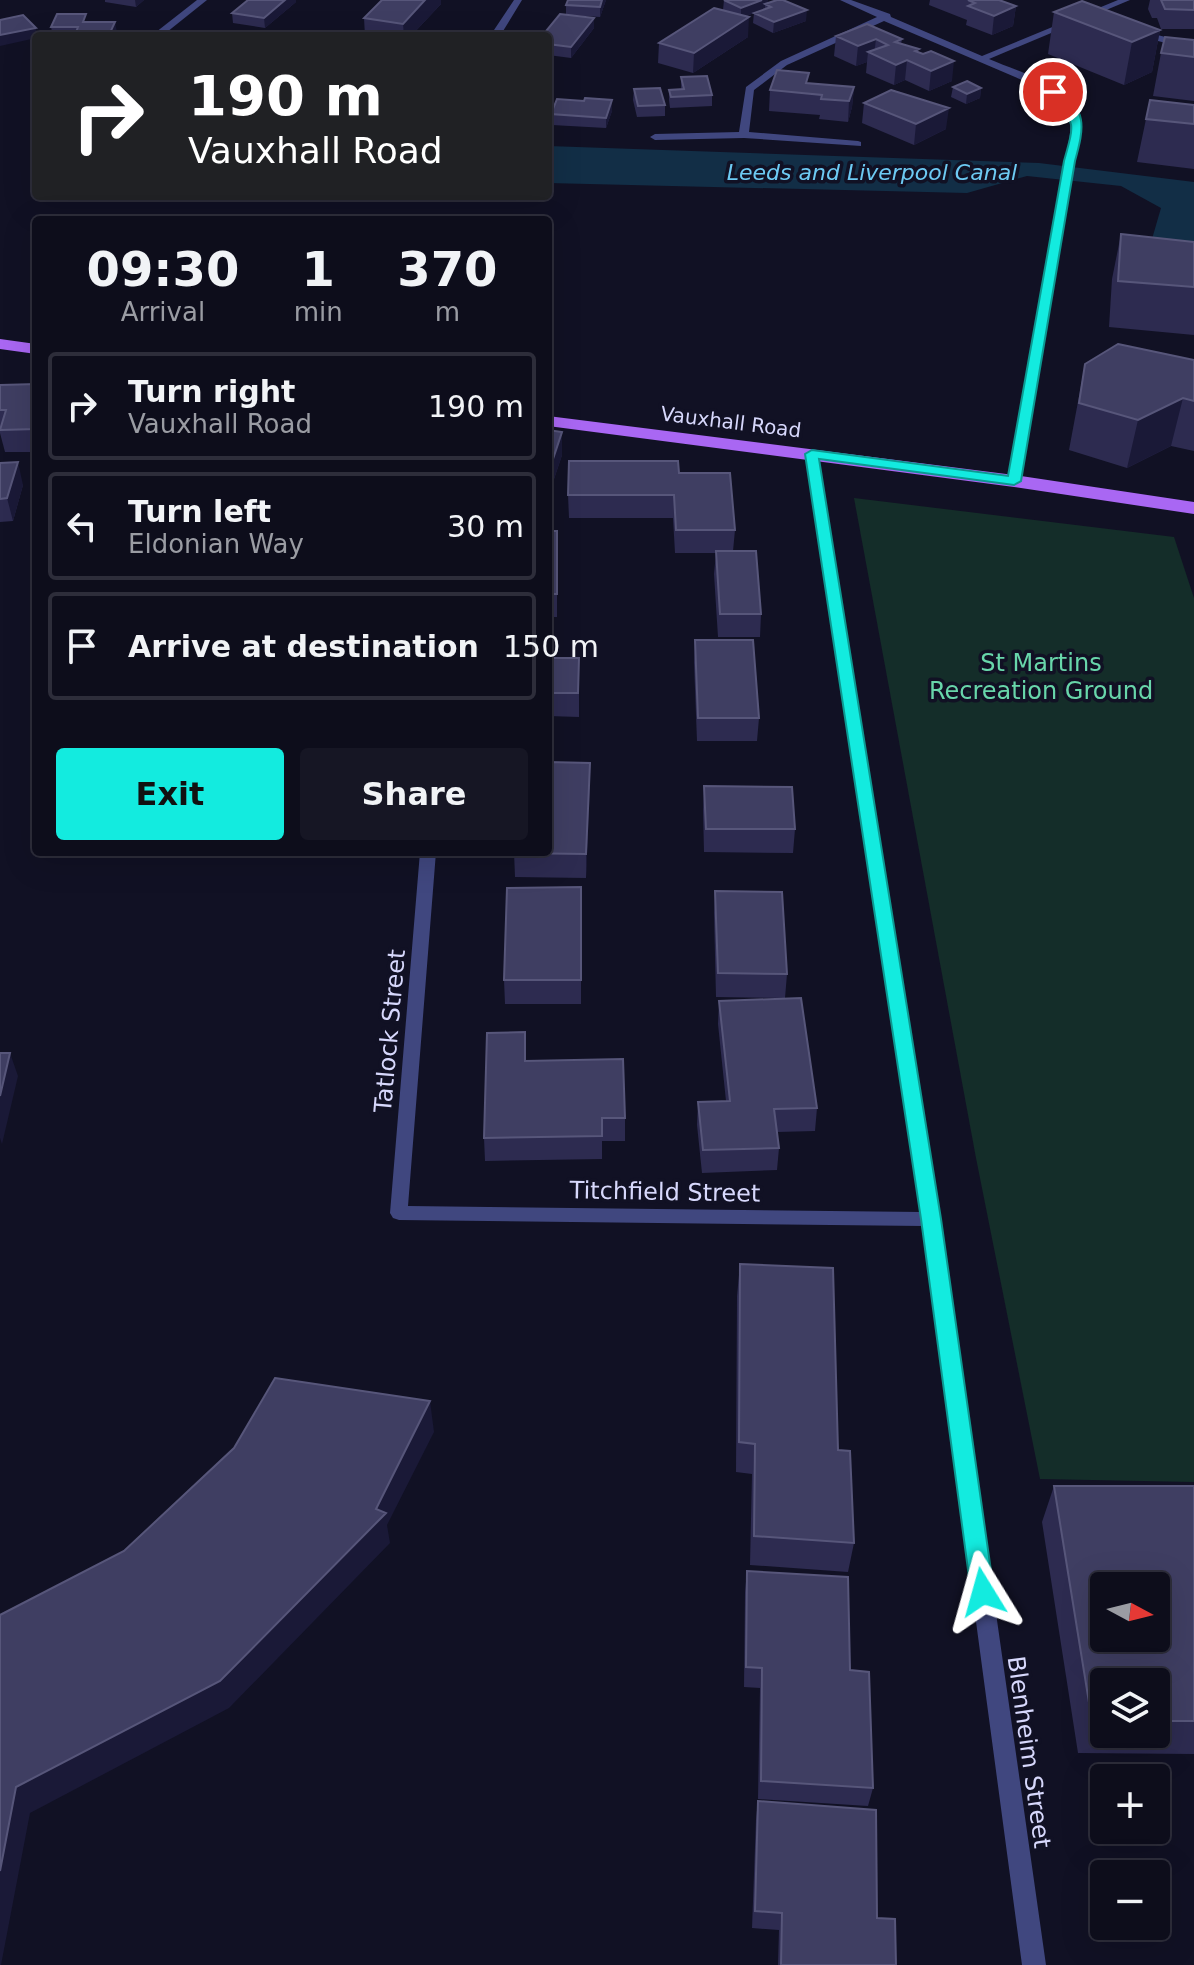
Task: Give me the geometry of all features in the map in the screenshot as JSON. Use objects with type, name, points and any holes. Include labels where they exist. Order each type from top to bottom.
[{"type":"main road","points":[[0,344],[32,348]]},
{"type":"main road","name":"Vauxhall Road","points":[[552,422],[1014,481],[1194,508]]},
{"type":"street","points":[[161,32],[203,0]]},
{"type":"street","points":[[498,32],[518,0]]},
{"type":"street","points":[[844,0],[887,16],[1053,92],[1076,116],[1078,129],[1069,161],[1014,481]]},
{"type":"street","points":[[982,59],[1126,0]]},
{"type":"street","points":[[1089,15],[1102,20]]},
{"type":"street","points":[[744,135],[749,89],[784,63],[887,16]]},
{"type":"street","points":[[1128,29],[1194,47]]},
{"type":"street","points":[[655,137],[744,135],[858,144]]},
{"type":"street","name":"Blenheim Street","points":[[812,454],[931,1219],[1034,1965]]},
{"type":"street","name":"Tatlock Street","points":[[399,1213],[428,856]]},
{"type":"street","name":"Titchfield Street","points":[[399,1213],[931,1219]]},
{"type":"green space","name":"St Martins Recreation Ground","points":[[854,498],[1174,537],[1194,598],[1194,1482],[1040,1479],[976,1158]]},
{"type":"water","name":"Leeds and Liverpool Canal","points":[[552,146],[1039,163],[1194,182],[1194,249],[1152,239],[1161,208],[1121,186],[1027,176],[967,193],[552,183]]},
{"type":"building","points":[[248,0],[285,0],[264,18],[232,13]]},
{"type":"building","points":[[382,0],[425,0],[403,24],[364,18]]},
{"type":"building","points":[[568,0],[602,0],[600,7],[566,5]]},
{"type":"building","points":[[724,0],[762,0],[741,8]]},
{"type":"building","points":[[777,0],[807,10],[774,22],[754,13],[771,7],[765,4]]},
{"type":"building","points":[[968,0],[999,0],[1016,6],[994,16],[968,6],[975,3]]},
{"type":"building","points":[[1161,0],[1194,0],[1194,10],[1165,9]]},
{"type":"building","points":[[1082,1],[1160,30],[1132,42],[1054,12]]},
{"type":"building","points":[[714,8],[749,17],[694,53],[659,43]]},
{"type":"building","points":[[57,14],[86,14],[83,22],[115,22],[110,32],[76,32],[78,27],[51,27]]},
{"type":"building","points":[[560,14],[594,18],[571,47],[552,45],[552,32],[545,32]]},
{"type":"building","points":[[23,15],[36,28],[0,35],[0,20]]},
{"type":"building","points":[[867,24],[902,39],[895,42],[919,49],[915,51],[923,54],[931,51],[954,61],[931,71],[907,60],[896,65],[868,52],[888,45],[876,39],[858,46],[836,36]]},
{"type":"building","points":[[1165,37],[1194,40],[1194,57],[1161,53]]},
{"type":"building","points":[[777,70],[809,73],[806,83],[854,87],[849,101],[770,90]]},
{"type":"building","points":[[707,76],[712,95],[671,97],[669,90],[684,89],[681,77]]},
{"type":"building","points":[[967,81],[981,88],[967,94],[953,87]]},
{"type":"building","points":[[660,88],[665,105],[638,106],[634,89]]},
{"type":"building","points":[[891,90],[949,108],[916,124],[864,103]]},
{"type":"building","points":[[585,98],[612,100],[606,118],[552,114],[557,99],[584,101]]},
{"type":"building","points":[[1150,100],[1194,105],[1194,124],[1146,119]]},
{"type":"building","points":[[1121,234],[1194,242],[1194,287],[1118,281]]},
{"type":"building","points":[[1118,344],[1194,360],[1194,401],[1183,398],[1138,420],[1079,403],[1085,364]]},
{"type":"building","points":[[32,384],[32,429],[0,430],[6,410],[0,410],[0,385]]},
{"type":"building","points":[[552,431],[562,432],[552,462]]},
{"type":"building","points":[[569,461],[678,461],[679,473],[730,473],[735,530],[676,530],[674,495],[568,495]]},
{"type":"building","points":[[18,462],[7,498],[0,499],[0,463]]},
{"type":"building","points":[[552,531],[557,531],[557,594],[552,594]]},
{"type":"building","points":[[716,551],[756,551],[761,614],[720,614]]},
{"type":"building","points":[[695,640],[753,640],[759,718],[698,718]]},
{"type":"building","points":[[552,658],[579,658],[578,693],[552,693]]},
{"type":"building","points":[[552,762],[590,763],[586,854],[552,854]]},
{"type":"building","points":[[704,786],[792,787],[795,829],[706,829]]},
{"type":"building","points":[[581,887],[581,980],[504,980],[507,888]]},
{"type":"building","points":[[715,891],[782,892],[787,974],[718,973]]},
{"type":"building","points":[[801,998],[817,1108],[774,1109],[779,1148],[703,1150],[698,1102],[730,1101],[719,1001]]},
{"type":"building","points":[[525,1032],[525,1061],[623,1059],[625,1118],[602,1118],[602,1136],[484,1138],[487,1033]]},
{"type":"building","points":[[0,1053],[10,1053],[0,1096]]},
{"type":"building","points":[[740,1264],[833,1268],[838,1450],[850,1451],[854,1543],[754,1536],[755,1444],[739,1442]]},
{"type":"building","points":[[275,1378],[430,1401],[376,1509],[386,1513],[220,1681],[16,1787],[0,1871],[0,1615],[124,1551],[234,1448]]},
{"type":"building","points":[[1054,1486],[1194,1486],[1194,1721],[1170,1721],[1170,1668],[1090,1668],[1090,1709]]},
{"type":"building","points":[[747,1571],[848,1577],[850,1670],[869,1672],[873,1788],[761,1781],[762,1668],[746,1667]]},
{"type":"building","points":[[758,1801],[876,1810],[877,1918],[895,1919],[896,1965],[781,1965],[782,1913],[755,1911]]},
{"type":"route","points":[[983,1592],[931,1219],[812,454],[1014,481],[1069,161],[1078,129],[1076,116],[1053,92]]}]
